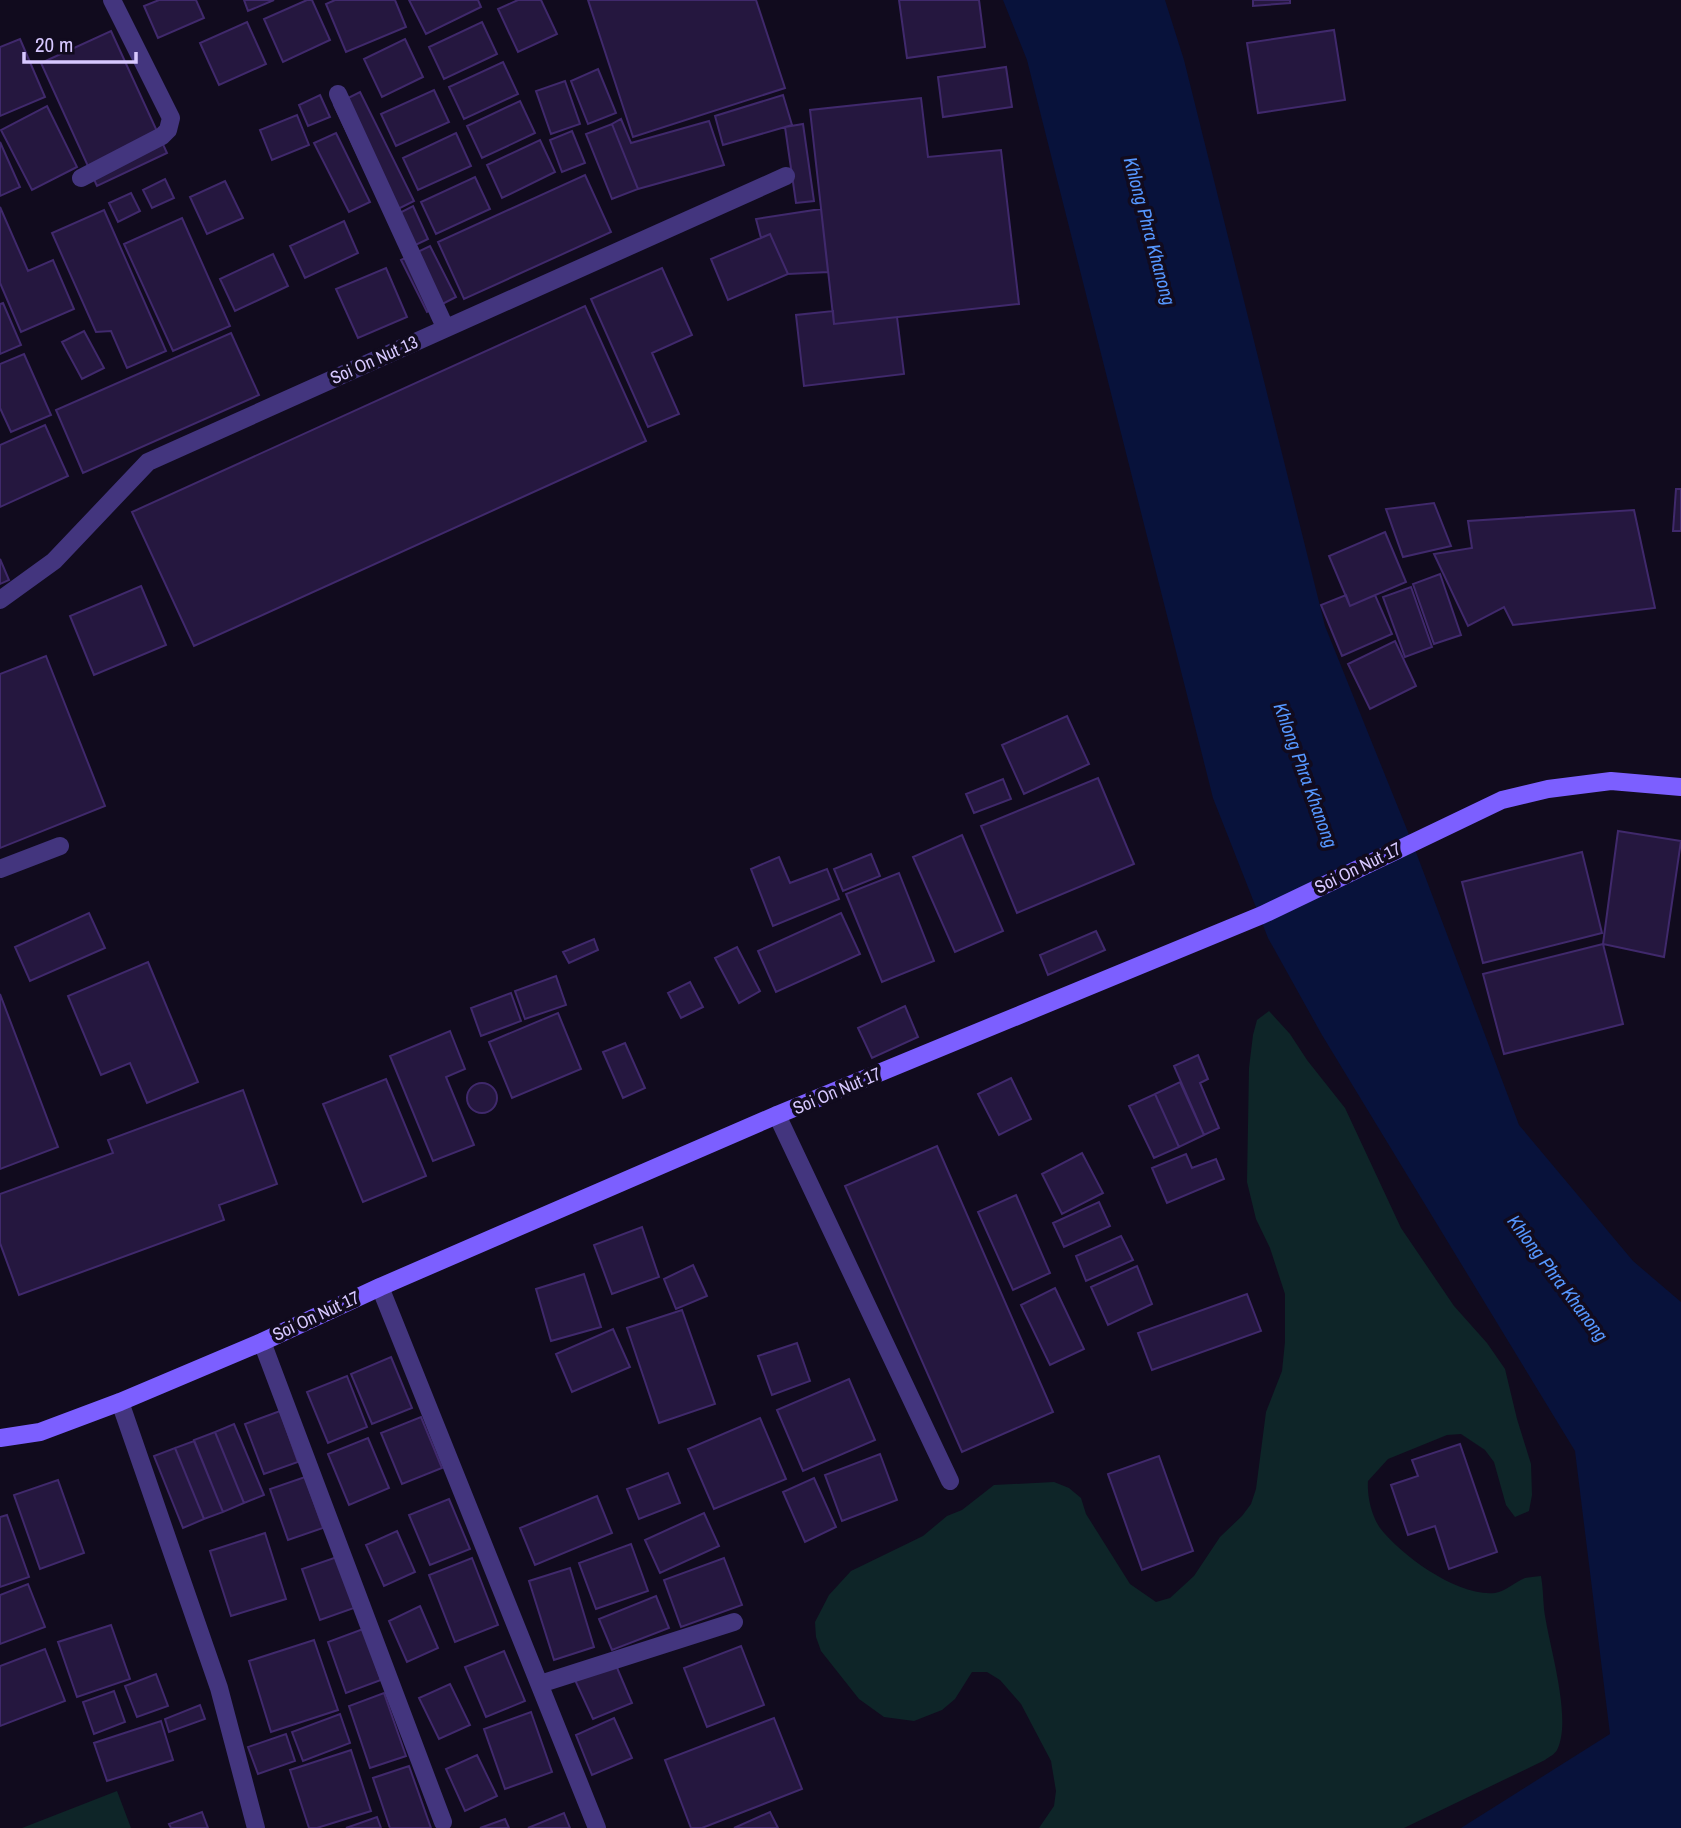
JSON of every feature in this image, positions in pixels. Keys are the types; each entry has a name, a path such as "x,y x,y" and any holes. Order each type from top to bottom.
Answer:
{"street":[{"path":"81,178 162,136 170,126 171,118 112,0"},
{"path":"338,94 444,327"},
{"name":"Soi On Nut 13","path":"0,600 54,561 148,462 444,327 786,176"},
{"name":"Soi On Nut 17","path":"0,1438 40,1432 120,1402 262,1342 380,1287 777,1115 1262,915 1502,800 1548,789 1612,781 1681,787"},
{"path":"0,869 60,846"},
{"path":"777,1115 950,1481"},
{"path":"380,1287 597,1828"},
{"path":"262,1342 443,1822"},
{"path":"120,1402 219,1688 256,1828"},
{"path":"540,1684 734,1622"}],"green space":[{"path":"1269,1011 1290,1034 1345,1108 1401,1228 1454,1306 1487,1343 1505,1369 1531,1464 1532,1495 1529,1511 1515,1517 1506,1505 1494,1462 1485,1450 1461,1434 1447,1435 1388,1459 1368,1481 1374,1517 1380,1528 1402,1551 1448,1582 1480,1593 1495,1593 1525,1578 1541,1576 1544,1609 1561,1701 1561,1736 1556,1751 1545,1760 1404,1828 1039,1828 1054,1806 1056,1791 1051,1761 1021,1704 1000,1680 987,1672 972,1672 955,1699 942,1710 914,1721 884,1717 859,1699 821,1651 815,1622 829,1595 851,1571 923,1536 947,1516 962,1510 994,1485 1054,1482 1069,1488 1081,1498 1086,1514 1130,1584 1156,1602 1170,1598 1194,1576 1220,1537 1251,1504 1256,1489 1266,1412 1282,1371 1285,1342 1285,1294 1270,1248 1256,1219 1247,1182 1249,1068 1253,1035 1257,1020"},
{"path":"117,1791 131,1828 22,1828"}],"water":[{"name":"Khlong Phra Khanong","path":"1003,0 1165,0 1184,60 1325,626 1414,847 1519,1125 1633,1261 1681,1302 1681,1828 1461,1828 1610,1734 1575,1451 1322,1035 1268,938 1213,798 1027,60"}],"building":[{"path":"159,0 196,0 204,18 158,38 144,6"},
{"path":"244,0 274,0 248,11"},
{"path":"312,0 330,40 283,62 264,19"},
{"path":"335,0 395,0 406,27 346,52 326,4"},
{"path":"409,0 478,0 481,7 426,34"},
{"path":"518,0 541,0 557,34 518,52 498,9"},
{"path":"588,0 756,0 785,88 633,137"},
{"path":"899,0 979,0 985,47 907,58"},
{"path":"1253,0 1290,0 1290,3 1253,6"},
{"path":"247,22 266,64 219,85 200,43"},
{"path":"482,22 497,54 444,79 429,47"},
{"path":"1334,30 1345,100 1258,113 1247,43"},
{"path":"111,31 167,153 97,186 41,63"},
{"path":"20,39 45,97 0,116 0,47"},
{"path":"405,39 423,77 382,97 364,59"},
{"path":"503,62 518,94 464,119 449,87"},
{"path":"1006,67 1012,107 943,117 938,77"},
{"path":"598,69 616,113 588,124 571,81"},
{"path":"565,81 580,124 551,134 536,91"},
{"path":"434,90 449,122 396,146 381,114"},
{"path":"360,92 414,201 386,215 334,105"},
{"path":"320,95 330,117 308,126 299,105"},
{"path":"783,95 792,125 723,145 715,116"},
{"path":"921,98 928,157 1001,150 1019,304 834,324 810,110"},
{"path":"520,101 535,133 482,158 467,126"},
{"path":"47,106 77,167 32,190 1,130"},
{"path":"297,115 309,145 272,160 260,130"},
{"path":"621,119 631,143 709,121 724,165 638,189 612,124"},
{"path":"612,124 638,189 612,199 586,134"},
{"path":"803,124 814,201 796,203 785,127"},
{"path":"572,131 585,163 562,172 550,140"},
{"path":"336,133 370,202 349,212 314,143"},
{"path":"456,133 471,166 418,190 403,158"},
{"path":"540,140 555,172 502,198 487,165"},
{"path":"0,142 20,187 0,196"},
{"path":"585,175 611,232 464,299 438,242"},
{"path":"475,177 490,209 436,234 421,202"},
{"path":"165,179 174,198 152,208 143,190"},
{"path":"225,181 243,218 207,234 190,197"},
{"path":"131,193 140,211 118,222 109,203"},
{"path":"413,206 428,239 403,251 388,219"},
{"path":"0,207 28,271 53,260 74,309 21,332 0,283"},
{"path":"821,209 828,272 788,274 770,234 761,238 756,219"},
{"path":"104,210 166,351 127,368 111,331 96,332 52,233"},
{"path":"182,218 230,326 173,351 124,244"},
{"path":"344,221 358,253 305,278 290,246"},
{"path":"770,234 788,274 728,300 711,259"},
{"path":"430,246 456,297 427,312 401,260"},
{"path":"273,254 288,286 235,311 220,279"},
{"path":"386,268 407,317 358,338 336,289"},
{"path":"662,268 692,335 652,353 679,414 648,427 591,299"},
{"path":"3,303 21,345 0,354 0,304"},
{"path":"585,306 646,441 194,646 132,512"},
{"path":"833,311 834,324 897,317 904,374 804,386 796,315"},
{"path":"84,331 104,368 82,379 62,342"},
{"path":"231,333 259,395 83,473 56,410"},
{"path":"24,354 51,415 11,432 0,408 0,364"},
{"path":"45,425 68,476 0,507 0,445"},
{"path":"1676,489 1681,489 1681,531 1673,531"},
{"path":"1434,503 1451,546 1403,557 1386,509"},
{"path":"1634,510 1655,608 1513,625 1504,607 1468,626 1434,554 1472,548 1468,521"},
{"path":"1385,532 1406,582 1350,606 1329,556"},
{"path":"0,559 9,580 0,584"},
{"path":"1440,574 1461,635 1434,644 1413,584"},
{"path":"141,586 166,645 94,675 70,616"},
{"path":"1411,587 1432,647 1405,657 1383,597"},
{"path":"1346,595 1350,606 1375,595 1392,634 1342,656 1321,605"},
{"path":"1395,641 1416,686 1370,709 1348,664"},
{"path":"46,656 105,806 0,848 0,674"},
{"path":"1067,716 1089,764 1024,794 1002,745"},
{"path":"1098,778 1134,864 1017,913 981,826"},
{"path":"1003,779 1011,799 974,813 966,794"},
{"path":"1618,831 1681,841 1664,957 1603,944"},
{"path":"962,835 1003,931 955,952 913,857"},
{"path":"1582,852 1602,933 1483,963 1462,882"},
{"path":"871,854 880,876 843,891 834,869"},
{"path":"779,857 790,883 827,869 839,899 773,926 751,869"},
{"path":"899,873 934,961 882,982 846,894"},
{"path":"89,913 105,948 30,981 15,947"},
{"path":"841,913 860,954 776,992 758,951"},
{"path":"1096,931 1105,950 1048,975 1040,955"},
{"path":"594,939 598,950 569,963 563,952"},
{"path":"1603,944 1623,1024 1504,1054 1483,974"},
{"path":"737,947 760,991 739,1003 715,958"},
{"path":"148,962 198,1082 147,1103 130,1063 101,1075 68,996"},
{"path":"556,976 566,1005 525,1019 515,991"},
{"path":"690,982 703,1007 681,1018 668,993"},
{"path":"511,993 521,1021 481,1036 471,1008"},
{"path":"0,994 58,1147 0,1169"},
{"path":"905,1006 918,1037 872,1058 858,1028"},
{"path":"558,1013 581,1069 512,1098 489,1042"},
{"path":"450,1031 465,1069 446,1077 474,1145 433,1161 390,1056"},
{"path":"625,1043 645,1088 623,1098 603,1052"},
{"path":"1198,1055 1208,1079 1200,1083 1219,1128 1204,1135 1174,1066"},
{"path":"1011,1078 1031,1119 999,1135 978,1094"},
{"path":"386,1079 426,1176 363,1202 323,1104"},
{"path":"1180,1082 1204,1135 1179,1147 1155,1094"},
{"path":"482,1083 493,1087 497,1098 493,1109 482,1113 471,1109 467,1098 471,1087"},
{"path":"243,1090 277,1184 219,1205 224,1220 19,1295 0,1243 0,1194 113,1153 108,1140"},
{"path":"1155,1094 1179,1147 1154,1158 1129,1106"},
{"path":"937,1146 1053,1412 962,1452 845,1186"},
{"path":"1082,1153 1103,1193 1062,1214 1042,1174"},
{"path":"1186,1154 1192,1168 1216,1159 1224,1179 1167,1203 1152,1168"},
{"path":"1016,1195 1050,1273 1013,1290 978,1212"},
{"path":"1099,1202 1110,1226 1064,1247 1053,1223"},
{"path":"642,1227 659,1277 612,1294 594,1245"},
{"path":"1121,1236 1133,1260 1086,1281 1076,1256"},
{"path":"693,1265 707,1296 676,1309 664,1279"},
{"path":"1137,1266 1152,1304 1108,1325 1091,1287"},
{"path":"584,1274 601,1327 551,1341 536,1289"},
{"path":"1055,1288 1084,1349 1050,1365 1021,1305"},
{"path":"1247,1294 1261,1331 1152,1370 1138,1333"},
{"path":"682,1310 715,1404 659,1423 627,1328"},
{"path":"613,1329 630,1367 572,1392 556,1354"},
{"path":"797,1343 810,1381 772,1395 758,1356"},
{"path":"391,1357 412,1408 372,1424 351,1374"},
{"path":"347,1376 367,1427 328,1443 307,1392"},
{"path":"849,1379 875,1440 803,1471 777,1410"},
{"path":"280,1411 298,1462 264,1474 245,1424"},
{"path":"421,1417 442,1468 402,1484 381,1433"},
{"path":"760,1418 786,1479 714,1509 688,1449"},
{"path":"234,1424 264,1495 244,1503 215,1432"},
{"path":"215,1432 244,1503 223,1512 194,1440"},
{"path":"368,1438 389,1488 349,1505 328,1454"},
{"path":"194,1441 223,1512 204,1519 175,1448"},
{"path":"1460,1444 1497,1552 1449,1569 1435,1526 1408,1535 1391,1485 1418,1476 1412,1460"},
{"path":"175,1448 204,1519 183,1528 154,1456"},
{"path":"880,1454 897,1500 842,1521 825,1475"},
{"path":"1159,1456 1193,1551 1142,1570 1108,1474"},
{"path":"668,1473 680,1503 639,1519 627,1489"},
{"path":"305,1477 323,1528 288,1540 270,1489"},
{"path":"814,1478 836,1527 805,1542 783,1492"},
{"path":"58,1480 84,1553 40,1569 14,1495"},
{"path":"597,1496 612,1533 535,1565 520,1528"},
{"path":"449,1499 470,1549 430,1565 409,1515"},
{"path":"704,1513 719,1546 660,1573 645,1540"},
{"path":"7,1515 29,1577 0,1587 0,1517"},
{"path":"397,1531 415,1572 384,1586 366,1545"},
{"path":"265,1533 286,1599 231,1616 210,1551"},
{"path":"631,1544 648,1591 596,1609 579,1563"},
{"path":"337,1557 354,1608 320,1620 302,1569"},
{"path":"472,1558 498,1625 455,1642 429,1575"},
{"path":"724,1558 742,1605 681,1627 664,1580"},
{"path":"570,1568 594,1647 554,1660 529,1581"},
{"path":"28,1584 45,1627 0,1644 0,1595"},
{"path":"656,1596 669,1628 612,1650 599,1619"},
{"path":"420,1606 438,1648 407,1662 389,1621"},
{"path":"111,1625 130,1679 77,1697 58,1642"},
{"path":"363,1629 381,1680 346,1693 328,1642"},
{"path":"314,1640 338,1710 271,1732 249,1661"},
{"path":"741,1646 764,1705 707,1727 684,1668"},
{"path":"45,1649 65,1701 0,1726 0,1666"},
{"path":"504,1651 525,1701 486,1717 465,1667"},
{"path":"615,1663 632,1703 593,1719 575,1680"},
{"path":"156,1674 168,1706 137,1717 125,1686"},
{"path":"450,1684 470,1725 439,1739 419,1698"},
{"path":"114,1691 125,1722 94,1734 83,1702"},
{"path":"384,1693 406,1756 370,1768 349,1706"},
{"path":"200,1705 205,1719 169,1732 165,1719"},
{"path":"531,1712 552,1772 505,1789 484,1729"},
{"path":"340,1714 350,1743 303,1761 292,1732"},
{"path":"614,1718 632,1758 592,1775 576,1735"},
{"path":"774,1718 802,1789 702,1828 691,1828 665,1760"},
{"path":"161,1721 173,1760 107,1781 94,1743"},
{"path":"286,1734 295,1761 258,1774 248,1747"},
{"path":"351,1750 371,1811 317,1828 309,1828 290,1770"},
{"path":"477,1755 497,1796 465,1811 446,1769"},
{"path":"409,1766 431,1828 390,1828 373,1778"},
{"path":"202,1812 208,1828 171,1828 169,1824"},
{"path":"770,1812 778,1828 734,1828"},
{"path":"564,1813 570,1828 528,1828"},
{"path":"377,1817 381,1828 346,1828"},
{"path":"505,1819 509,1828 480,1828"}]}
